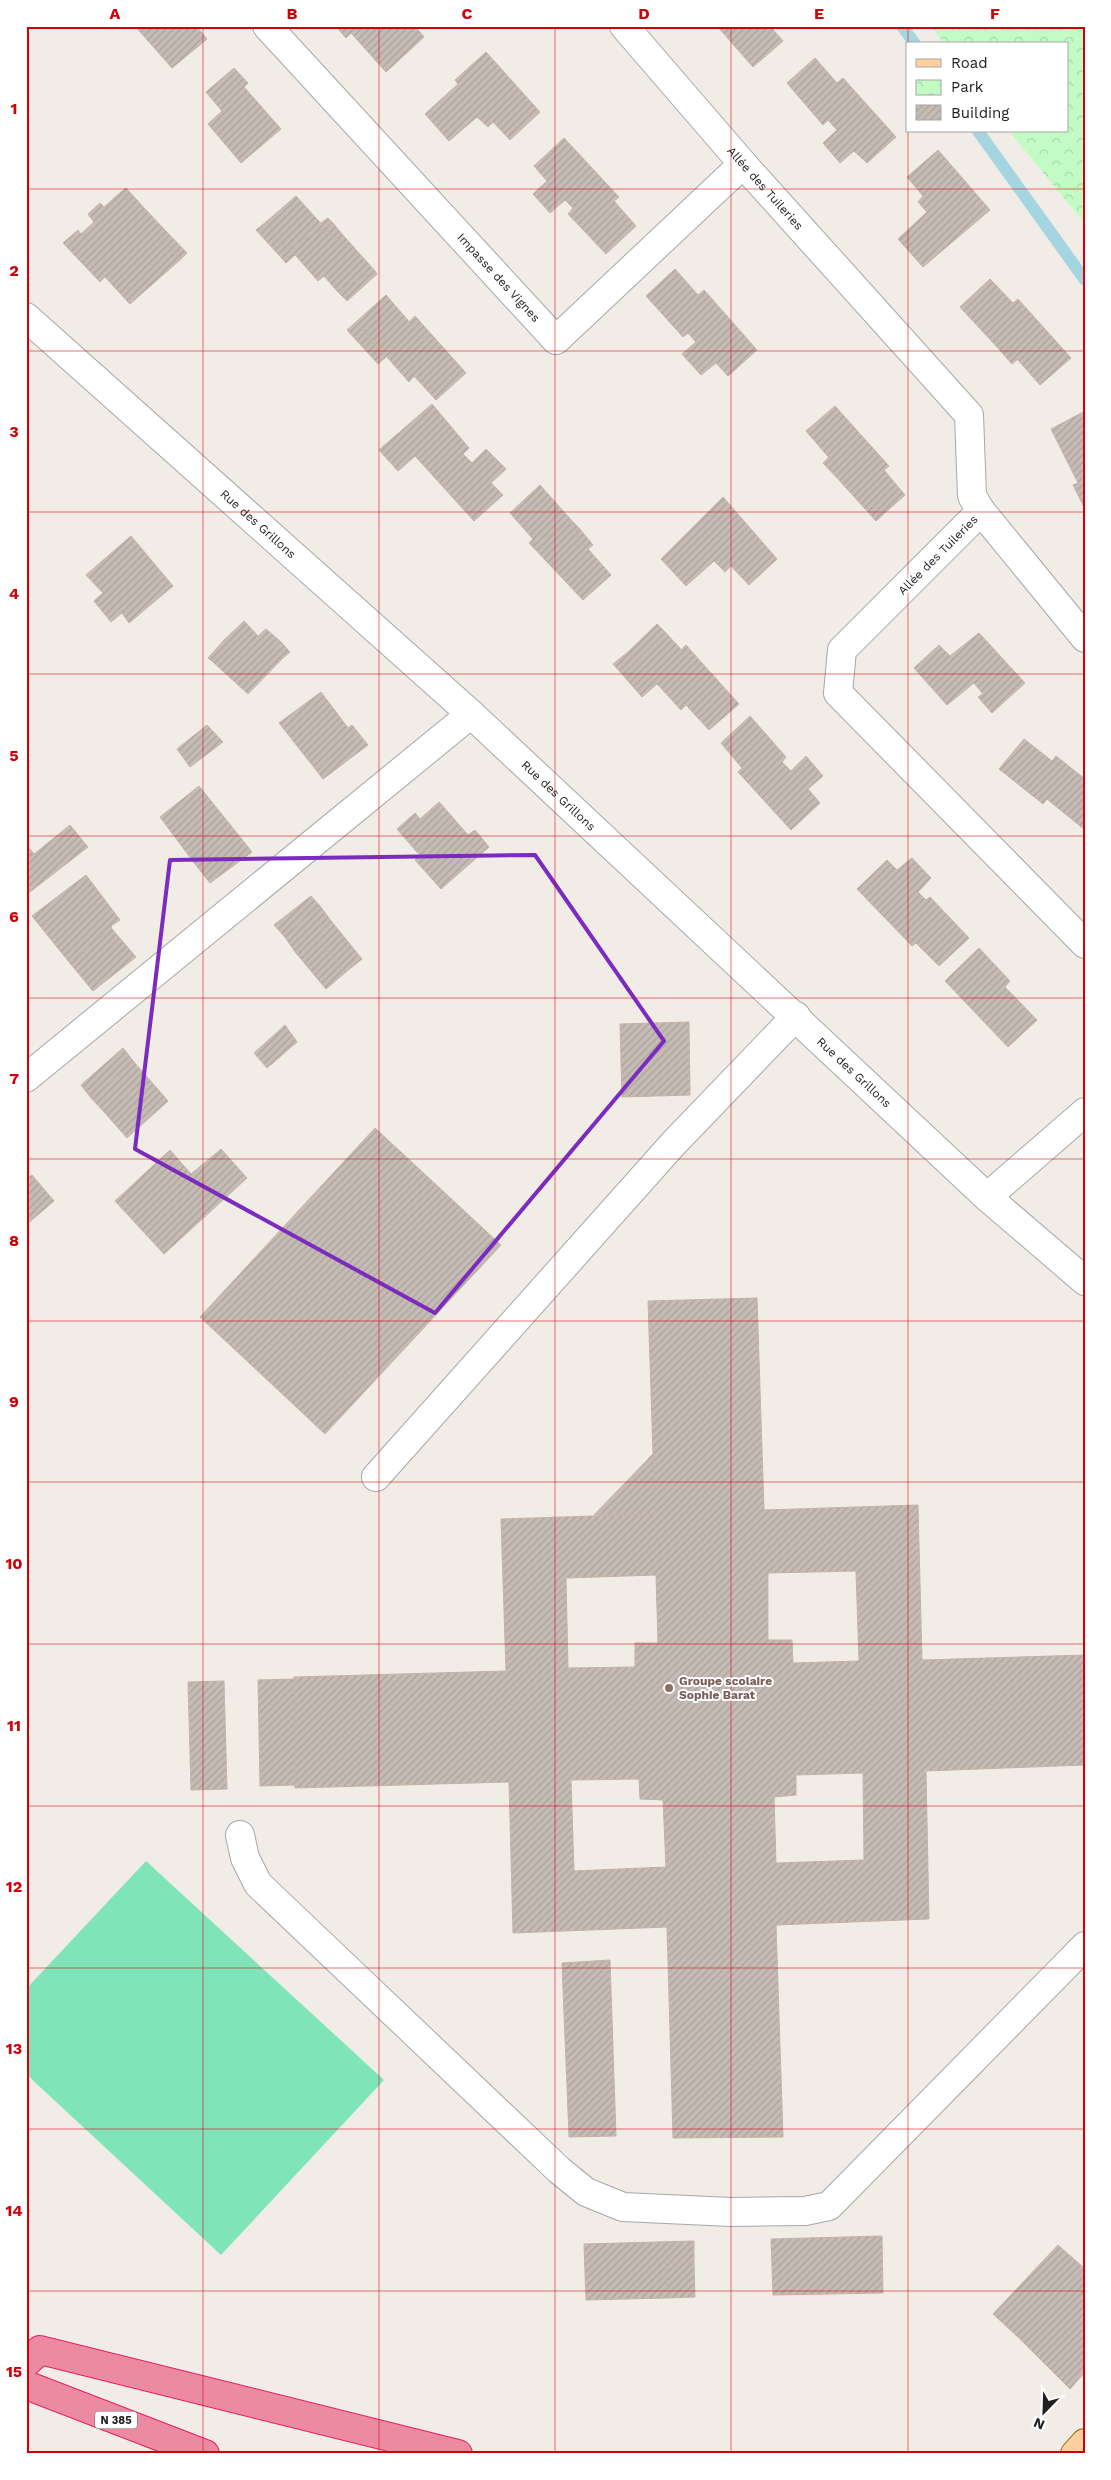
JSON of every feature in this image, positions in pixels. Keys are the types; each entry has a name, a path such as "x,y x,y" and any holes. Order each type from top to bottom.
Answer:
{"highway":[{"path":"26,2363 40,2350 458,2454"},
{"name":"N 385","path":"26,2385 205,2454"}],"main road":[{"path":"1075,2454 1085,2443"}],"street":[{"name":"Impasse des Vignes","path":"267,26 556,340 743,164"},
{"name":"Allée des Tuileries","path":"624,26 743,164 969,415 972,496 981,511 842,650 838,693 1085,944"},
{"name":"Rue des Grillons","path":"26,317 471,714 988,1197 1085,1281"},
{"path":"981,511 1085,638"},
{"path":"26,1078 471,714"},
{"path":"376,1477 673,1144 796,1016"},
{"path":"988,1197 1085,1112"},
{"path":"240,1835 244,1858 258,1884 559,2170 586,2192 623,2207 731,2212 805,2211 830,2206 1085,1946"}],"highlighted area":[{"path":"535,855 664,1041 435,1313 135,1149 170,860"}],"green space":[{"path":"931,26 1085,26 1085,224 1010,132 1068,132 1068,42 943,42"},
{"path":"146,1861 384,2080 221,2255 26,2074 26,1989"}],"building":[{"path":"135,26 196,26 207,39 172,68"},
{"path":"336,26 415,26 424,37 386,72 351,33 346,38"},
{"path":"717,26 770,26 783,41 753,67"},
{"path":"486,52 540,112 510,140 493,122 488,127 477,117 449,141 425,114 458,84 455,80"},
{"path":"815,58 837,83 843,78 896,137 867,163 854,151 840,163 823,143 837,130 828,120 823,125 787,83"},
{"path":"234,68 248,83 244,87 281,129 241,163 208,124 222,111 206,92"},
{"path":"564,138 619,197 614,201 636,226 606,254 568,214 573,208 565,200 550,213 533,194 547,181 534,166"},
{"path":"938,150 990,210 923,267 898,239 927,212 918,202 923,196 907,177"},
{"path":"126,188 146,210 141,215 121,192"},
{"path":"121,192 141,215 146,210 162,227 156,232 181,259 130,304 105,277 100,282 63,243 78,230 81,234 94,222 88,214 100,203 104,207"},
{"path":"296,196 325,228 289,248 266,222"},
{"path":"328,218 333,223 325,228 321,223"},
{"path":"266,222 289,248 278,254 256,230"},
{"path":"333,223 342,234 335,239 325,228"},
{"path":"162,227 187,253 181,259 156,232"},
{"path":"325,228 335,239 342,234 375,271 337,291 324,276 318,281 289,248"},
{"path":"289,248 295,255 286,263 278,254"},
{"path":"675,269 698,295 704,290 757,350 728,376 716,363 701,375 682,354 696,342 688,333 683,337 646,296"},
{"path":"375,271 377,274 347,301 337,291"},
{"path":"990,279 1013,303 1018,299 1071,358 1040,385 1002,342 997,347 960,307"},
{"path":"386,295 425,340 432,335 466,373 436,400 414,376 409,382 356,322"},
{"path":"415,316 432,335 425,340 409,322"},
{"path":"356,322 386,357 378,364 347,330"},
{"path":"1002,342 1018,359 1012,364 997,347"},
{"path":"432,404 469,448 463,454 472,463 486,449 506,469 491,483 503,495 474,521 415,456 398,471 379,450"},
{"path":"835,406 889,466 884,470 905,495 876,521 839,480 844,475 806,431"},
{"path":"1085,411 1085,509 1073,485 1078,483 1051,429"},
{"path":"829,457 844,475 839,480 823,463"},
{"path":"540,485 573,522 531,545 529,543 533,539 510,513"},
{"path":"723,497 777,559 749,585 731,566 725,572 714,561 686,586 661,559"},
{"path":"573,522 579,528 574,533 611,575 583,600 531,545"},
{"path":"579,528 593,545 588,549 574,533"},
{"path":"131,536 173,586 129,623 122,613 111,622 94,601 103,593 86,575"},
{"path":"244,621 258,636 266,629 281,642 274,649 283,658 248,694 212,661 229,644 224,640"},
{"path":"657,624 666,633 636,661 628,652"},
{"path":"666,633 696,666 701,662 739,704 709,730 686,705 681,710 636,661"},
{"path":"979,633 1025,683 992,713 978,697 983,694 974,683 947,705 914,668 939,645 950,656"},
{"path":"224,640 229,644 212,661 208,658"},
{"path":"281,642 290,652 283,658 274,649"},
{"path":"686,645 701,662 696,666 681,650"},
{"path":"628,652 636,661 622,674 613,664"},
{"path":"636,661 657,684 642,697 622,674"},
{"path":"321,692 348,728 352,725 360,735 316,770 279,723"},
{"path":"750,716 786,757 782,762 791,771 806,756 823,776 808,789 820,803 791,830 738,772 742,768 721,743"},
{"path":"207,725 223,742 190,767 177,749"},
{"path":"360,735 368,745 323,779 316,770"},
{"path":"1024,739 1052,761 1056,756 1085,779 1085,830 1047,799 1043,804 999,769"},
{"path":"199,786 236,832 195,864 160,817"},
{"path":"439,802 441,804 439,806 403,836 397,829 415,813 420,819"},
{"path":"441,804 454,819 416,851 403,836"},
{"path":"454,819 468,835 475,830 489,847 441,889 415,860 420,855 416,851"},
{"path":"70,825 88,847 26,895 26,857 28,859"},
{"path":"236,832 252,852 210,883 195,864"},
{"path":"26,844 34,854 28,859 26,857"},
{"path":"912,858 931,878 918,892 926,900 930,897 969,938 939,966 916,943 912,946 857,889 887,860 897,870"},
{"path":"86,875 120,920 111,926 112,929 69,962 32,916"},
{"path":"311,896 320,906 284,936 274,925"},
{"path":"320,906 332,922 296,953 284,936"},
{"path":"332,922 362,959 346,972 315,936"},
{"path":"112,929 136,957 93,991 69,962"},
{"path":"315,936 346,972 326,989 296,953"},
{"path":"979,948 1010,981 1005,987 1037,1020 1008,1047 945,981"},
{"path":"689,1022 690,1095 622,1097 620,1024"},
{"path":"285,1025 297,1042 267,1068 254,1053"},
{"path":"123,1048 134,1062 91,1098 81,1085"},
{"path":"134,1062 148,1078 105,1113 91,1098"},
{"path":"148,1078 168,1101 127,1138 105,1113"},
{"path":"375,1128 501,1245 325,1434 200,1317"},
{"path":"221,1149 247,1178 164,1254 115,1201 170,1150 191,1174"},
{"path":"32,1175 54,1201 26,1225 26,1179"},
{"path":"757,1298 764,1510 918,1505 922,1660 1085,1655 1085,1765 926,1771 929,1919 776,1925 783,2137 673,2138 667,1927 513,1933 509,1782 295,1788 294,1677 506,1671 501,1519 655,1514 648,1301","holes":["856,1571 859,1661 793,1663 792,1640 768,1640 768,1573","656,1575 658,1643 635,1643 635,1667 568,1668 566,1578","863,1773 864,1860 776,1863 774,1797 796,1795 796,1775","639,1779 640,1799 663,1800 666,1867 574,1871 571,1780"]},
{"path":"653,1454 655,1514 594,1515"},
{"path":"294,1679 295,1785 260,1786 258,1680"},
{"path":"224,1681 227,1789 191,1790 188,1682"},
{"path":"610,1960 616,2136 569,2137 562,1963"},
{"path":"882,2236 883,2293 773,2295 771,2239"},
{"path":"694,2241 694,2263 666,2263 667,2298 586,2300 584,2244"},
{"path":"1058,2245 1084,2268 1019,2338 993,2314"},
{"path":"666,2263 694,2263 695,2297 667,2298"},
{"path":"1084,2268 1085,2372 1070,2389 1019,2338"}],"waterway":[{"path":"902,26 914,42"},
{"path":"979,132 1085,280"}],"place":[{"name":"Groupe scolaire Sophie Barat","path":"669,1688"}]}
